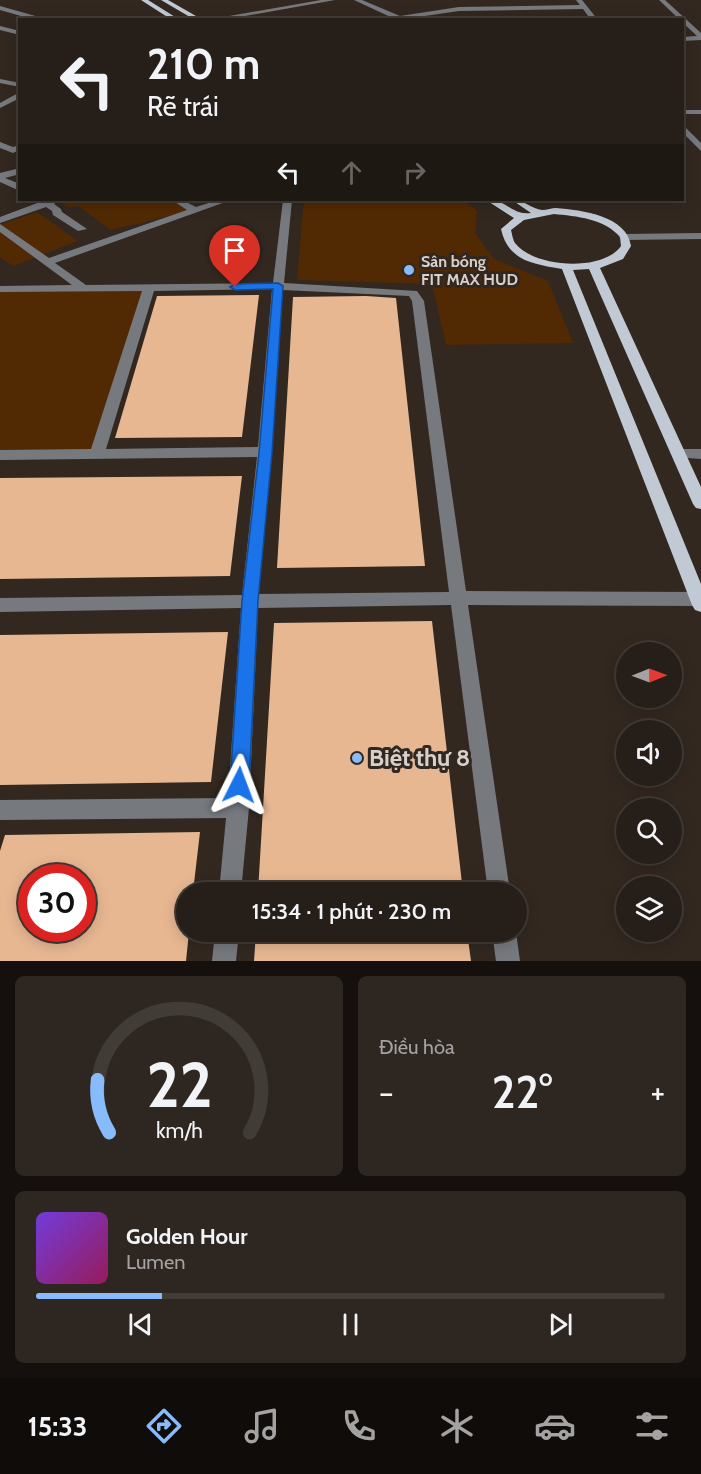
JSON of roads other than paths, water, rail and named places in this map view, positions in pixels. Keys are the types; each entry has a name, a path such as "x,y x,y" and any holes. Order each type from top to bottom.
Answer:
{"main road":[{"path":"144,0 174,18"},
{"path":"164,0 196,18"},
{"path":"493,201 521,217"},
{"path":"518,201 539,213"},
{"path":"571,212 588,216 617,228 627,245 623,253 615,260 593,265 566,266 531,259 509,244 505,236 506,229 521,217 539,213 571,212"},
{"path":"593,265 701,504"},
{"path":"566,266 700,601"}],"street":[{"path":"302,0 309,3"},
{"path":"219,18 332,0"},
{"path":"357,0 400,18"},
{"path":"579,0 594,18"},
{"path":"662,0 681,18"},
{"path":"250,4 264,10"},
{"path":"0,8 37,18"},
{"path":"408,18 459,9 586,8"},
{"path":"273,9 288,16"},
{"path":"684,21 701,37"},
{"path":"0,28 18,32"},
{"path":"684,39 701,37"},
{"path":"0,81 18,85"},
{"path":"0,106 18,95"},
{"path":"684,112 701,112"},
{"path":"684,128 701,148"},
{"path":"0,145 13,150 18,148"},
{"path":"0,178 18,172"},
{"path":"0,178 17,187"},
{"path":"0,190 17,187"},
{"path":"0,220 47,201"},
{"path":"50,201 58,211 56,213 82,229"},
{"path":"178,201 194,210"},
{"path":"46,262 223,201"},
{"path":"231,882 238,808 250,601 265,453 278,286 288,201"},
{"path":"0,227 83,288"},
{"path":"624,237 701,236"},
{"path":"0,289 278,286 413,293 418,301 498,882"},
{"path":"97,454 149,287"},
{"path":"0,454 265,453"},
{"path":"679,454 701,454"},
{"path":"0,605 460,598 700,601"},
{"path":"0,810 238,808"},
{"path":"224,961 226,942"},
{"path":"505,942 508,961"}],"place":[{"name":"Sân bóng FIT MAX HUD","path":"409,270"},
{"name":"Biệt thự 8","path":"357,758"}]}
